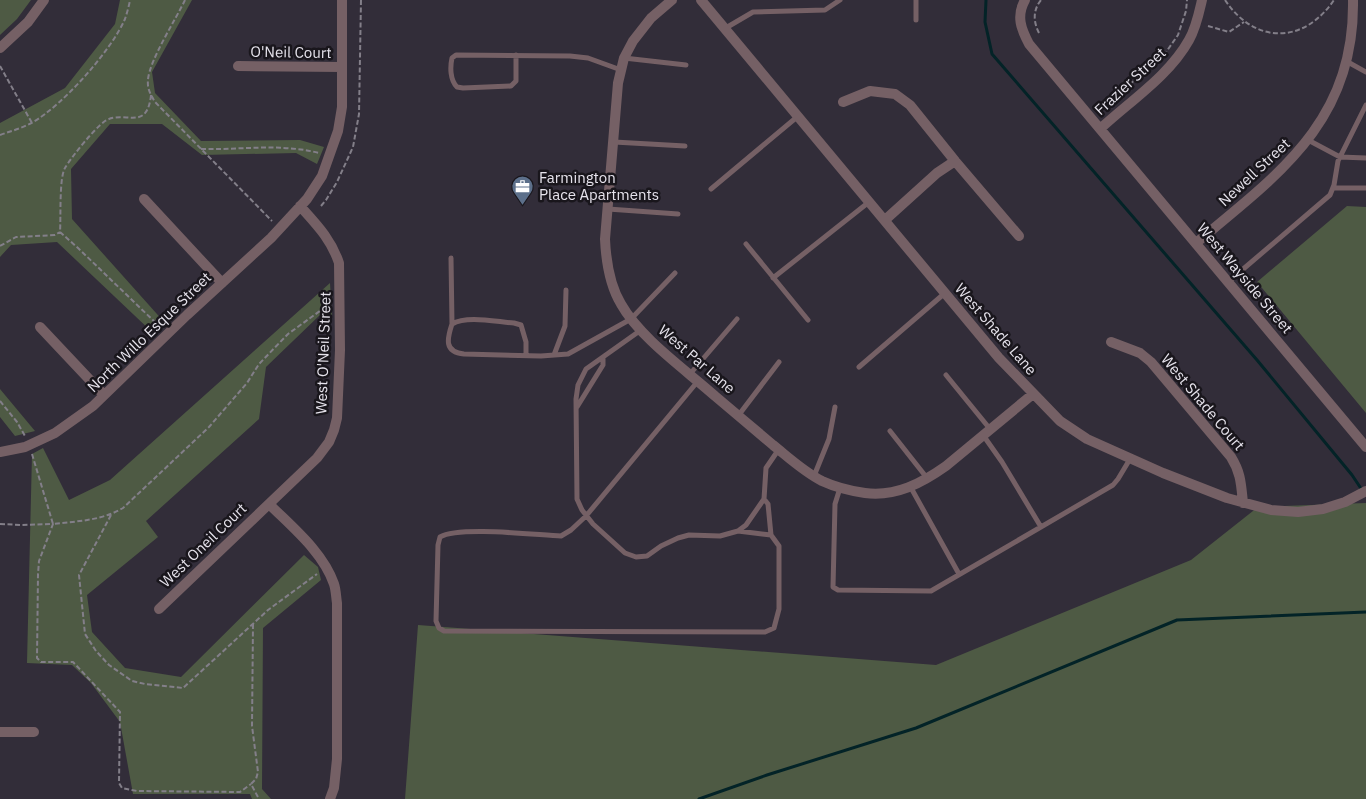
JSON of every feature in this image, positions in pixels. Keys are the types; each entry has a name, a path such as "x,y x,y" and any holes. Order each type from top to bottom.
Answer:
{"street":[{"path":"0,48 28,22 44,0"},
{"path":"300,206 307,199 322,176 338,132 342,107 342,0"},
{"name":"West Par Lane","path":"672,0 651,18 633,41 624,58 618,83 607,209 606,262 620,303 641,330 738,416 814,476 840,488 866,493 883,493 910,486 927,479 946,466 1033,394"},
{"name":"West Shade Lane","path":"701,0 999,358 1060,421 1087,439 1130,458 1209,491 1243,503 1271,510 1298,512 1323,509 1345,502 1362,493"},
{"name":"West Wayside Street","path":"1026,0 1020,14 1020,23 1029,44 1366,446"},
{"name":"Frazier Street","path":"1100,129 1163,74 1181,54 1191,38 1202,0"},
{"name":"Newell Street","path":"1196,243 1285,167 1308,140 1328,108 1338,86 1346,61 1351,34 1353,0"},
{"name":"O'Neil Court","path":"238,66 342,67"},
{"path":"843,102 870,91 895,94 910,105 1019,236"},
{"path":"884,220 937,173 955,161"},
{"path":"144,199 222,283"},
{"name":"North Willo Esque Street","path":"0,452 28,445 55,434 93,406 271,238 300,206"},
{"name":"West O'Neil Street","path":"269,504 317,458 329,442 334,430 338,408 340,350 339,263 334,248 324,232 300,206"},
{"path":"40,327 104,395"},
{"name":"West Shade Court","path":"1111,342 1140,354 1151,362 1231,457 1238,468 1243,503"},
{"path":"269,504 320,558 335,586 337,603 336,759 335,782 330,799"},
{"name":"West Oneil Court","path":"159,608 269,504"},
{"path":"0,732 34,732"}],"lane":[{"path":"724,29 753,12 825,10 840,0"},
{"path":"916,0 916,20"},
{"path":"516,55 516,81 511,86 463,88 457,87 452,80 451,63 452,58 456,55 516,55 588,58 621,70"},
{"path":"624,58 686,65"},
{"path":"1346,61 1366,72"},
{"path":"1228,282 1330,195 1340,158 1366,105"},
{"path":"711,189 797,117"},
{"path":"1308,140 1340,158 1366,158"},
{"path":"613,142 685,146"},
{"path":"1333,188 1366,188"},
{"path":"774,278 869,202"},
{"path":"607,209 678,214"},
{"path":"746,244 808,320"},
{"path":"452,258 452,324 449,332 449,346 456,354 526,356 568,354 631,319 675,273"},
{"path":"554,355 565,326 566,290"},
{"path":"859,367 945,293"},
{"path":"737,319 586,516 571,530 561,536 463,532 446,534 440,537 438,545 436,622 439,628 444,631 765,632 774,628 779,609 779,546 771,535 768,504 764,498"},
{"path":"452,324 459,320 467,320 521,325 526,342 526,356"},
{"path":"641,330 586,369 578,385 576,408 577,499 592,524 625,553 636,557 647,556 661,546 678,538 689,535 720,536 738,531 746,525 764,498 766,468 779,450"},
{"path":"576,408 603,365 603,357"},
{"path":"738,416 779,362"},
{"path":"946,375 986,432 1040,527"},
{"path":"814,476 829,439 835,407"},
{"path":"890,431 927,479"},
{"path":"840,488 835,504 833,587 838,590 931,591 1113,485 1130,458"},
{"path":"910,486 959,574"},
{"path":"738,531 771,535"}],"path":[{"path":"0,135 32,123 54,108 80,82 113,40 125,18 130,0"},
{"path":"185,0 151,66 148,81 151,95 155,102 272,222"},
{"path":"1039,33 1035,26 1034,16 1036,5 1041,0"},
{"path":"1101,109 1164,55 1178,35 1188,0"},
{"path":"1225,0 1234,13 1255,29 1267,33 1285,34 1308,26 1325,13 1334,0"},
{"path":"1208,26 1229,32 1244,22"},
{"path":"0,66 32,123"},
{"path":"60,232 64,169 96,128 111,118 136,118 142,116 150,104 151,95"},
{"path":"201,149 280,147 305,149 320,153"},
{"path":"0,246 16,237 55,235 60,232"},
{"path":"60,232 160,327"},
{"path":"0,524 52,524 92,520 111,515 122,508 209,427 247,383 259,364 288,334 324,308 332,307"},
{"path":"0,402 18,422 28,445 36,464 52,524 39,561 36,658 41,662 73,662 120,712 119,783 122,788 137,791 240,792 256,779 258,772 252,726 253,624"},
{"path":"111,515 79,575 85,634 96,651 115,669 132,681 183,688 268,610 319,572"},
{"path":"251,784 259,799"}],"green space":[{"path":"0,0 31,0 17,19 0,35"},
{"path":"120,0 192,0 152,72 155,93 201,141 300,140 324,147 317,164 296,153 202,155 162,124 110,124 71,169 72,219 165,323 153,333 57,242 11,245 0,257 0,123 65,88 115,24"},
{"path":"1347,206 1366,207 1366,413 1257,282"},
{"path":"330,283 332,316 321,314 266,367 259,419 146,521 158,537 87,595 92,632 125,668 181,677 304,555 318,567 321,580 263,628 262,789 271,799 252,799 250,794 133,794 120,722 91,683 72,665 27,663 32,454 43,448 69,500 110,480"},
{"path":"0,389 35,431 15,436 0,417"},
{"path":"1366,503 1366,799 405,799 418,625 936,665 1191,560 1258,507"}],"waterway":[{"path":"986,0 985,22 992,54 1257,360 1352,475 1362,490"},
{"path":"699,799 767,775 916,728 1177,620 1366,612"}],"place":[{"name":"Farmington Place Apartments","path":"523,205"}]}
